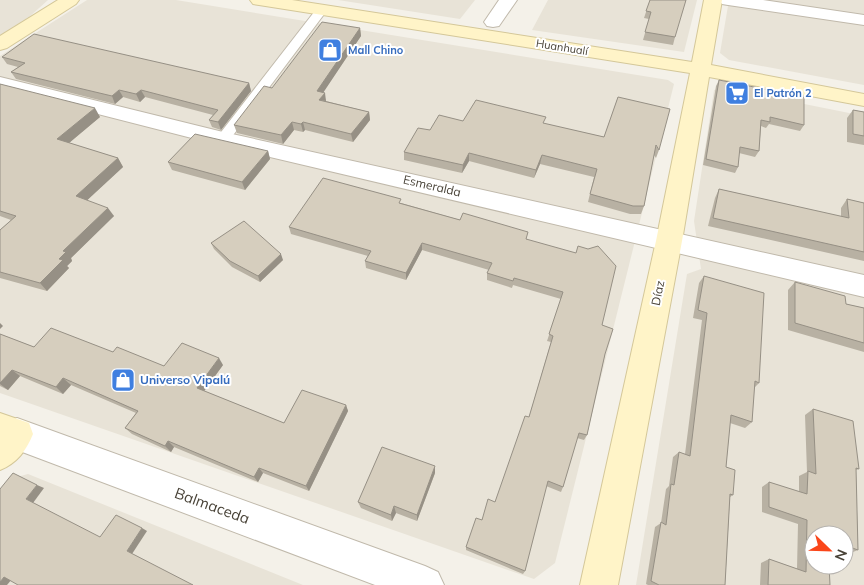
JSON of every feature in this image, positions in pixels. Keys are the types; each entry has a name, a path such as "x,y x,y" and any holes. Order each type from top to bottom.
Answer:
{"street":[{"path":"0,44 70,0"},
{"name":"Huanhualí","path":"259,0 295,2 322,10 700,69 864,100"},
{"path":"493,22 508,0"},
{"name":"Díaz","path":"598,585 669,241 713,0"},
{"path":"728,0 864,20"},
{"name":"Esmeralda","path":"0,83 223,139 864,286"},
{"name":"Balmaceda","path":"6,439 425,585"}],"lane":[{"path":"223,139 322,10"}],"shaded area":[{"path":"0,0 48,0 29,17 0,35"},
{"path":"87,0 176,0 668,80 674,84 555,563 534,579 0,393 0,56"},
{"path":"338,0 475,0 460,19"},
{"path":"548,0 697,0 684,52 532,30"},
{"path":"729,0 864,0 864,85 729,60 720,53"},
{"path":"724,88 864,116 864,585 636,585 687,274 701,269 694,221 714,90"},
{"path":"28,474 303,585 0,585 17,477"}],"building":[{"path":"650,0 686,0 675,37 645,32 651,12 646,11"},
{"path":"322,22 360,28 317,91 325,93 319,100 369,112 351,134 303,122 301,124 292,122 281,135 234,125 264,86 272,88"},
{"path":"34,34 249,83 218,122 209,120 218,110 141,90 136,94 119,90 112,96 11,72 25,63 2,57"},
{"path":"719,80 804,97 804,125 770,117 770,122 761,120 759,151 740,147 738,167 706,159"},
{"path":"0,84 95,108 57,139 118,158 76,196 108,208 63,251 66,252 59,259 63,260 40,283 0,272 0,230 16,216 0,211"},
{"path":"618,97 670,109 659,150 656,145 644,206 633,206 590,194 597,169 542,155 536,170 469,153 463,165 404,152 418,128 430,130 439,115 463,121 476,100 546,117 543,123 604,137"},
{"path":"853,110 864,112 864,136 853,134"},
{"path":"195,134 268,151 242,182 168,162"},
{"path":"323,178 401,199 399,203 460,220 463,213 528,232 526,239 576,253 578,246 588,249 598,246 616,266 602,325 613,329 605,354 587,435 579,433 563,487 548,481 525,571 466,547 476,518 482,520 488,499 495,502 525,416 529,417 553,336 549,334 563,292 514,278 513,281 487,273 492,263 422,243 406,273 365,261 371,251 289,227"},
{"path":"719,189 849,218 847,199 864,203 864,252 713,218"},
{"path":"244,221 281,254 258,276 230,261 211,243"},
{"path":"704,276 764,293 759,383 755,381 752,422 731,415 726,467 735,470 733,495 730,494 725,585 659,585 651,581 661,522 666,525 671,484 674,485 679,452 690,456 707,313 698,310"},
{"path":"795,282 845,296 846,304 864,308 864,343 795,323"},
{"path":"51,328 113,352 117,347 164,366 182,343 219,358 197,388 284,423 302,390 346,405 306,486 259,468 254,477 168,441 165,446 125,428 138,411 63,378 56,387 12,370 0,383 0,334 34,347"},
{"path":"813,409 853,421 859,469 856,468 858,550 854,549 854,525 807,525 807,520 769,507 769,482 807,494 808,471 816,474"},
{"path":"382,447 435,466 417,515 394,506 391,515 358,502"},
{"path":"13,473 37,485 26,499 100,537 116,515 142,528 127,551 193,585 18,585 4,577 0,582 0,489"},
{"path":"769,559 804,571 804,575 830,575 830,585 768,585"}],"place":[{"name":"Mall Chino","path":"330,50"},
{"name":"El Patrón 2","path":"737,93"},
{"name":"Universo Vipalú","path":"123,380"}]}
